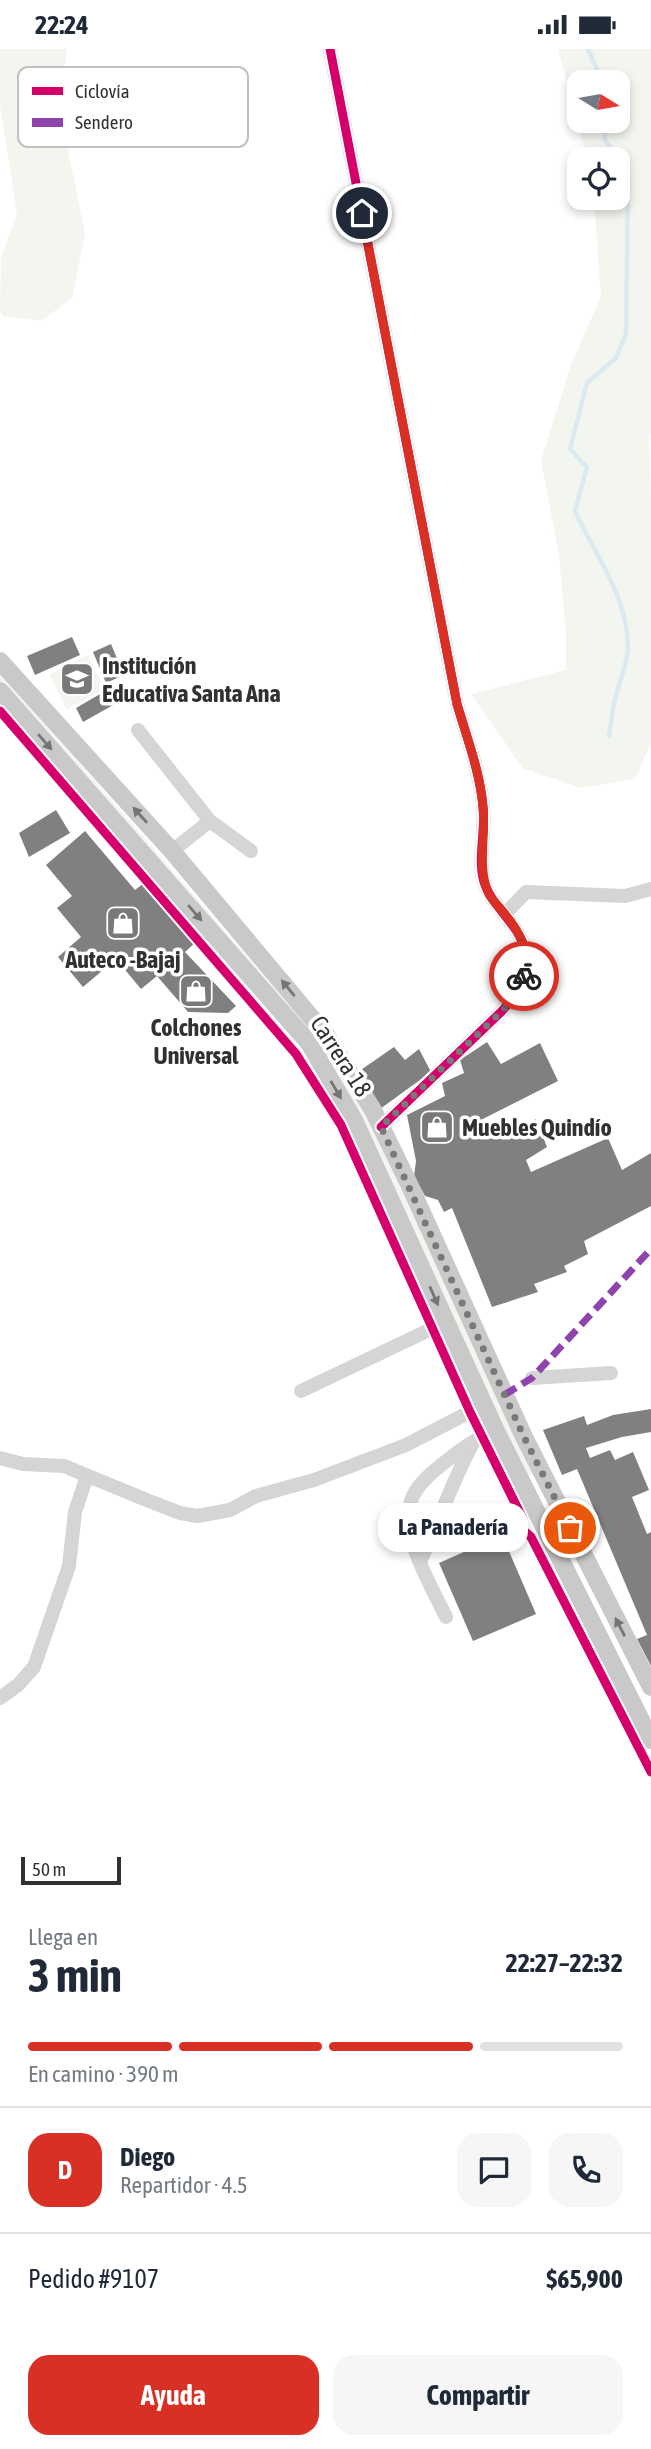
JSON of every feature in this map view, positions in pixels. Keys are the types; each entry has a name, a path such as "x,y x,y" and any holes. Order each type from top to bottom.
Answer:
{"main road":[{"name":"Carrera 18","path":"0,661 172,851 326,1035 381,1127 524,1437 651,1688"},
{"name":"Carrera 18","path":"0,691 309,1043 354,1121 483,1405 651,1740"}],"street":[{"path":"330,49 457,704 478,776 484,809 483,878 489,896 505,914 523,942 528,962 519,988 502,1011 381,1127"},
{"path":"138,730 210,821 251,851"},
{"path":"172,851 210,821"},
{"path":"505,914 526,893 625,896 651,889"},
{"path":"301,1391 446,1322"},
{"path":"532,1378 611,1373"},
{"path":"0,1458 23,1464 64,1466 180,1513 197,1516 237,1508 274,1490 314,1480 406,1445 483,1405"},
{"path":"446,1617 411,1540 408,1510 412,1496 434,1471 473,1441 495,1429"},
{"path":"420,1562 435,1531 457,1471 473,1441"},
{"path":"0,1698 18,1685 34,1667 69,1566 75,1512 87,1476"}],"shaded area":[{"path":"0,49 67,49 65,67 18,67 18,147 67,147 85,233 72,298 41,321 4,316 0,311 1,258 17,214 0,105"},
{"path":"558,49 651,49 651,743 635,779 581,788 523,768 471,694 566,670 566,633 559,554 541,461 572,362 601,297 595,210 630,210 630,147 584,147 580,133 630,133 630,70 567,70 567,83"},
{"path":"87,655 105,689 67,709 49,675"},
{"path":"0,672 321,1041 365,1113 534,1473 525,1477 360,1117 0,681"}],"building":[{"path":"72,637 80,655 35,675 27,656"},
{"path":"111,644 124,675 106,683 93,652"},
{"path":"107,690 115,704 83,722 76,708"},
{"path":"56,810 70,833 29,857 19,833"},
{"name":"Auteco -Bajaj","path":"85,831 135,890 144,883 195,943 185,952 236,1006 228,1013 188,1012 157,976 141,989 116,959 83,987 58,957 81,937 57,908 72,896 46,865"},
{"path":"487,1042 501,1064 540,1043 558,1081 461,1130 464,1137 509,1120 512,1132 536,1119 547,1147 526,1160 531,1172 608,1138 622,1170 651,1153 651,1206 584,1241 588,1254 564,1266 567,1272 534,1284 538,1292 492,1307 452,1208 444,1212 438,1200 425,1196 414,1176 416,1161 407,1115 445,1096 442,1083 464,1073 460,1060"},
{"path":"394,1047 405,1060 419,1049 431,1072 380,1109 355,1074"},
{"path":"651,1409 651,1432 586,1448 590,1458 610,1450 615,1460 633,1452 649,1490 632,1497 647,1534 651,1532 651,1666 637,1639 647,1635 577,1469 562,1475 543,1430 584,1416 587,1425 613,1415"},
{"path":"502,1535 536,1614 473,1641 439,1563"}],"waterway":[{"path":"588,49 597,70"},
{"path":"605,133 605,141 618,156 628,183 626,334 616,358 587,383 570,449 587,467 575,511 609,576 626,627 628,652 614,704 609,736"}],"marked path":[{"path":"504,1395 532,1378 651,1249"}],"cycle path":[{"path":"330,49 457,704 479,781 484,816 482,873 488,892 521,938 527,960 523,981 502,1011 381,1127"},
{"path":"0,711 296,1054 341,1125 470,1412 522,1517 523,1530 531,1537 651,1772"}],"way so far":[{"path":"524,976 515,996 502,1011 381,1127 524,1437 570,1528"}],"place":[{"name":"Institución Educativa Santa Ana","path":"77,679"},
{"name":"Auteco -Bajaj","path":"123,923"},
{"name":"Colchones Universal","path":"196,991"},
{"name":"Muebles Quindío","path":"437,1127"},
{"name":"La Panadería","path":"570,1528"}],"route":[{"path":"362,213 457,704 478,776 484,809 483,878 489,896 505,914 523,942 528,962 524,976"}]}
